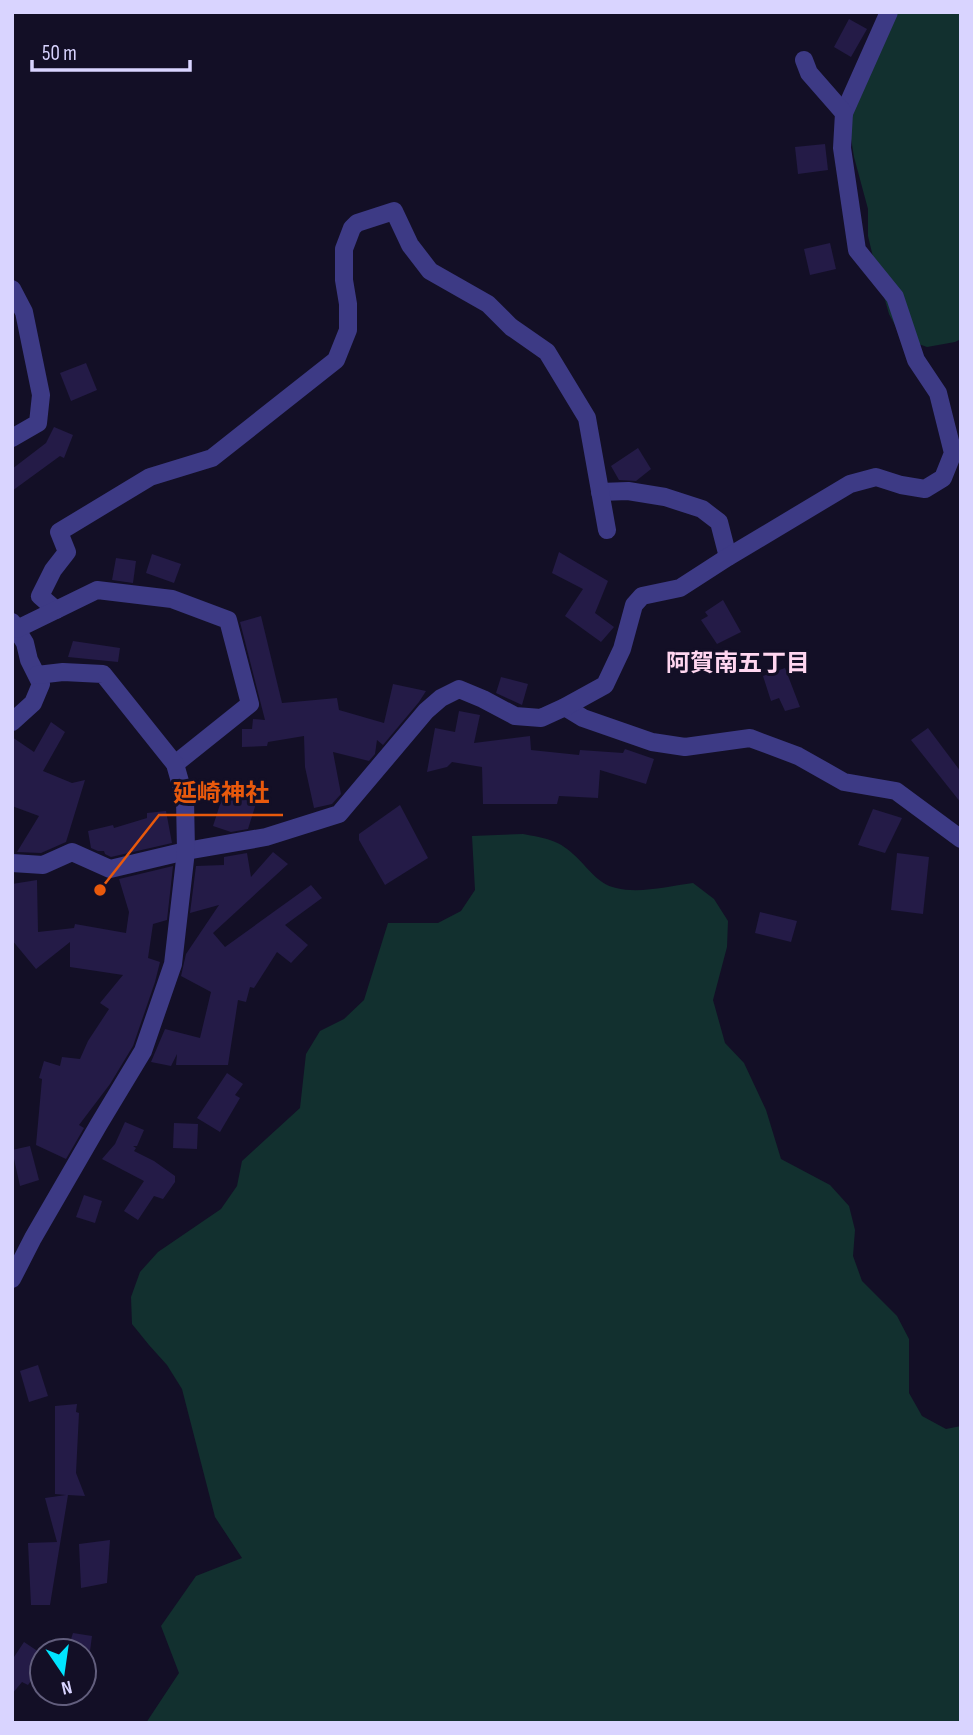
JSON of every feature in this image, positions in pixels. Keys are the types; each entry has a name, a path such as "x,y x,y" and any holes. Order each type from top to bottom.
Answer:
{"street":[{"path":"12,863 43,865 72,852 110,869 186,851 266,837 339,814 426,711 441,698 459,690 515,716 541,718 605,685 622,649 634,605 642,596 680,588 850,484 876,477 925,489 943,478 953,453 938,393 916,360 895,297 858,250 842,148 844,113 889,12"},
{"path":"804,60 809,73 844,113"},
{"path":"56,610 40,596 53,570 67,552 59,532 150,477 212,458 336,360 348,330 344,249 352,228 357,223 394,211 410,244 429,271 488,304 511,327 547,352 587,418 607,530"},
{"path":"12,438 38,423 41,395 24,312 14,298"},
{"path":"600,492 628,491 702,509 719,522 727,557"},
{"path":"12,722 33,703 41,684 15,625 56,610 97,590 172,599 228,620 250,704 175,764"},
{"path":"12,1279 33,1238 143,1051 173,964 186,851 185,799 175,764 103,674 63,672 37,675"},
{"path":"565,707 583,718 652,742 685,747 750,738 798,756 844,782 896,791 961,839"}],"green space":[{"path":"897,12 961,12 961,339 927,347 902,338 889,314 868,236 868,209 850,132 853,105"},
{"path":"523,834 561,845 609,886 625,890 645,890 693,883 714,899 728,921 727,947 713,1000 725,1043 744,1063 766,1110 781,1159 830,1185 849,1206 855,1230 853,1256 862,1281 897,1316 909,1339 909,1393 922,1416 946,1429 961,1426 961,1723 146,1723 179,1673 161,1626 196,1576 242,1558 215,1517 182,1389 167,1365 132,1324 131,1297 140,1272 158,1252 221,1209 237,1186 242,1161 300,1108 306,1054 320,1031 344,1019 364,1000 388,923 438,923 461,911 475,890 472,836"}],"building":[{"path":"849,19 867,29 851,57 834,47"},
{"path":"825,144 828,170 798,174 795,147"},
{"path":"830,243 836,269 810,275 804,249"},
{"path":"86,363 97,390 71,401 60,373"},
{"path":"54,427 73,435 64,458 60,456 12,491 12,469 46,443"},
{"path":"638,448 651,469 636,481 619,480 611,466"},
{"path":"559,552 608,581 595,613 614,627 601,642 565,616 583,589 552,573"},
{"path":"152,554 181,564 174,583 146,573"},
{"path":"116,558 136,561 133,583 112,580"},
{"path":"723,600 741,632 717,644 701,620 708,616 705,612"},
{"path":"261,616 282,703 337,698 339,710 384,723 393,684 426,691 383,745 377,740 375,754 369,761 333,752 341,794 332,804 314,808 305,767 304,736 268,742 267,746 242,747 242,729 252,729 253,719 265,720 240,622"},
{"path":"73,641 120,648 118,662 68,657"},
{"path":"785,668 800,707 785,711 779,698 771,701 763,676"},
{"path":"501,677 528,684 522,705 496,693"},
{"path":"459,711 480,715 474,743 530,736 531,750 579,755 580,750 623,753 625,749 654,759 646,784 600,770 598,798 559,796 557,804 483,804 482,767 452,762 447,767 427,772 435,728 455,732"},
{"path":"51,722 65,732 43,771 72,783 85,780 66,842 41,853 17,852 39,816 12,806 12,737 34,752"},
{"path":"928,728 961,772 961,803 911,740"},
{"path":"226,786 258,797 248,829 231,832 213,826"},
{"path":"400,805 428,858 385,885 359,840 359,834"},
{"path":"873,809 902,818 885,853 858,845"},
{"path":"166,811 172,843 111,857 104,851 91,848 88,831 113,825 114,828 147,818 147,813"},
{"path":"273,852 288,864 213,933 225,947 311,885 322,898 285,925 308,945 291,963 277,952 254,988 250,987 246,1002 238,1000 228,1065 176,1065 177,1054 171,1066 151,1062 165,1029 200,1038 211,992 181,976 186,954 219,905 190,913 196,866 224,865 224,857 247,853 251,877"},
{"path":"897,853 929,857 923,914 891,910"},
{"path":"173,866 167,920 153,924 148,958 160,962 133,1046 110,1084 79,1125 84,1128 66,1159 36,1145 42,1079 39,1078 44,1061 60,1066 62,1057 80,1059 88,1041 109,1009 100,1003 123,975 70,967 70,942 36,969 12,940 12,884 37,880 38,932 74,928 75,924 126,933 129,912 119,879"},
{"path":"760,912 797,921 791,942 755,933"},
{"path":"227,1073 243,1084 235,1095 240,1098 220,1132 197,1118"},
{"path":"125,1122 144,1130 137,1146 133,1146 136,1148 134,1151 175,1176 175,1182 163,1199 154,1196 138,1220 124,1211 144,1181 102,1159 115,1144"},
{"path":"174,1123 198,1124 197,1149 173,1148"},
{"path":"30,1146 39,1180 20,1186 12,1150"},
{"path":"84,1195 102,1201 95,1223 76,1217"},
{"path":"38,1365 48,1396 29,1402 20,1371"},
{"path":"77,1404 76,1412 79,1413 76,1473 85,1496 68,1495 50,1605 31,1605 28,1543 57,1542 45,1498 66,1495 55,1494 55,1406"},
{"path":"110,1540 107,1583 81,1588 79,1544"},
{"path":"73,1633 92,1636 92,1637 72,1637"},
{"path":"24,1642 28,1645 28,1685 22,1682 12,1694 12,1660"}],"place":[{"name":"延崎神社","path":"100,890"}],"district":[{"name":"阿賀南五丁目","path":"738,663"}]}
